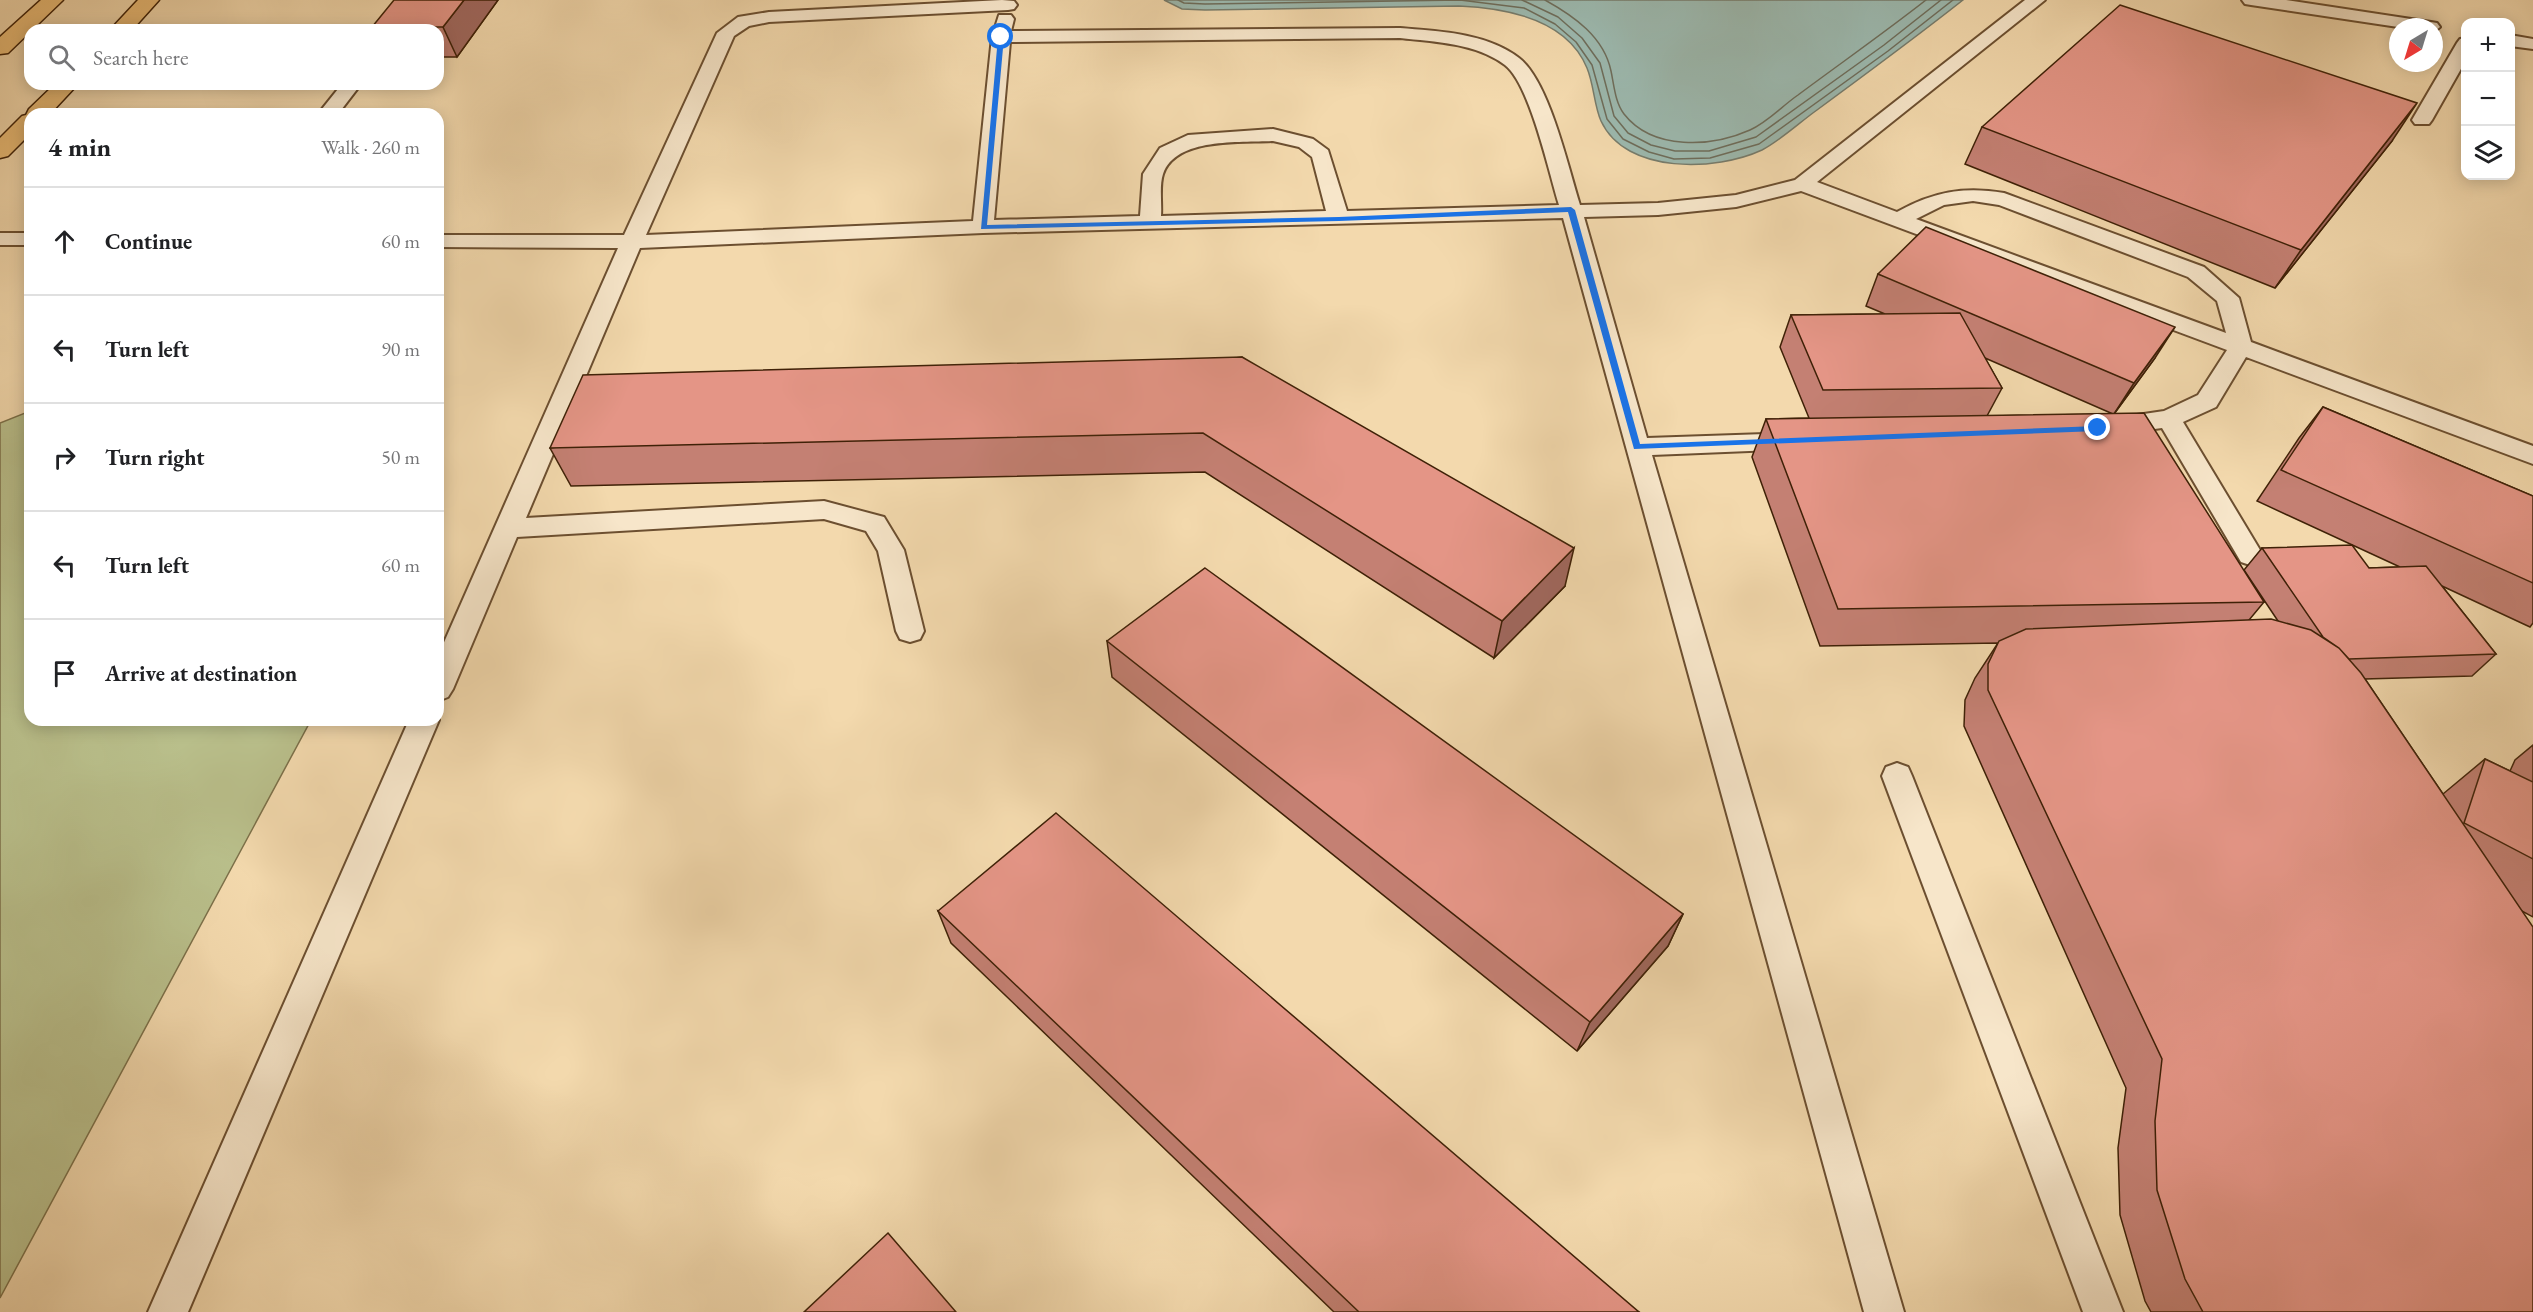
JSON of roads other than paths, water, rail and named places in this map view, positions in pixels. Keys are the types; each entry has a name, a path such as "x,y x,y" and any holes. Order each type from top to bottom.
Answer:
{"highway":[{"path":"26,24 52,0"},
{"path":"126,24 149,0"},
{"path":"0,48 24,26"},
{"path":"43,108 60,90"},
{"path":"0,151 24,127"}],"lane":[{"path":"444,241 632,242 983,227 1658,209 1736,201 1802,184 2036,0"},
{"path":"2251,0 2449,31 2422,120"},
{"path":"444,675 632,242 726,33 744,21 769,16 1009,2 1001,37 983,227"},
{"path":"1001,37 1400,33 1450,38 1488,48 1513,62 1532,87 1571,210 1884,1312"},
{"path":"2515,41 2533,44"},
{"path":"333,108 347,90"},
{"path":"1150,223 1153,174 1167,152 1188,141 1273,135 1306,143 1321,154 1339,219"},
{"path":"1802,184 2533,455"},
{"path":"1898,220 1923,204 1953,195 1974,193 2004,199 2196,272 2228,298 2241,347 2207,401 2169,419 2086,429"},
{"path":"0,239 24,239"},
{"path":"2169,419 2250,555"},
{"path":"1637,447 1814,440"},
{"path":"508,528 824,510 875,524 891,550 910,631"},
{"path":"168,1312 421,726"},
{"path":"1897,776 2103,1312"}],"water":[{"path":"1164,0 1963,0 1762,150 1721,162 1674,164 1630,151 1613,139 1601,121 1587,68 1578,51 1550,27 1533,19 1496,10 1459,6 1205,10 1182,9"}]}
